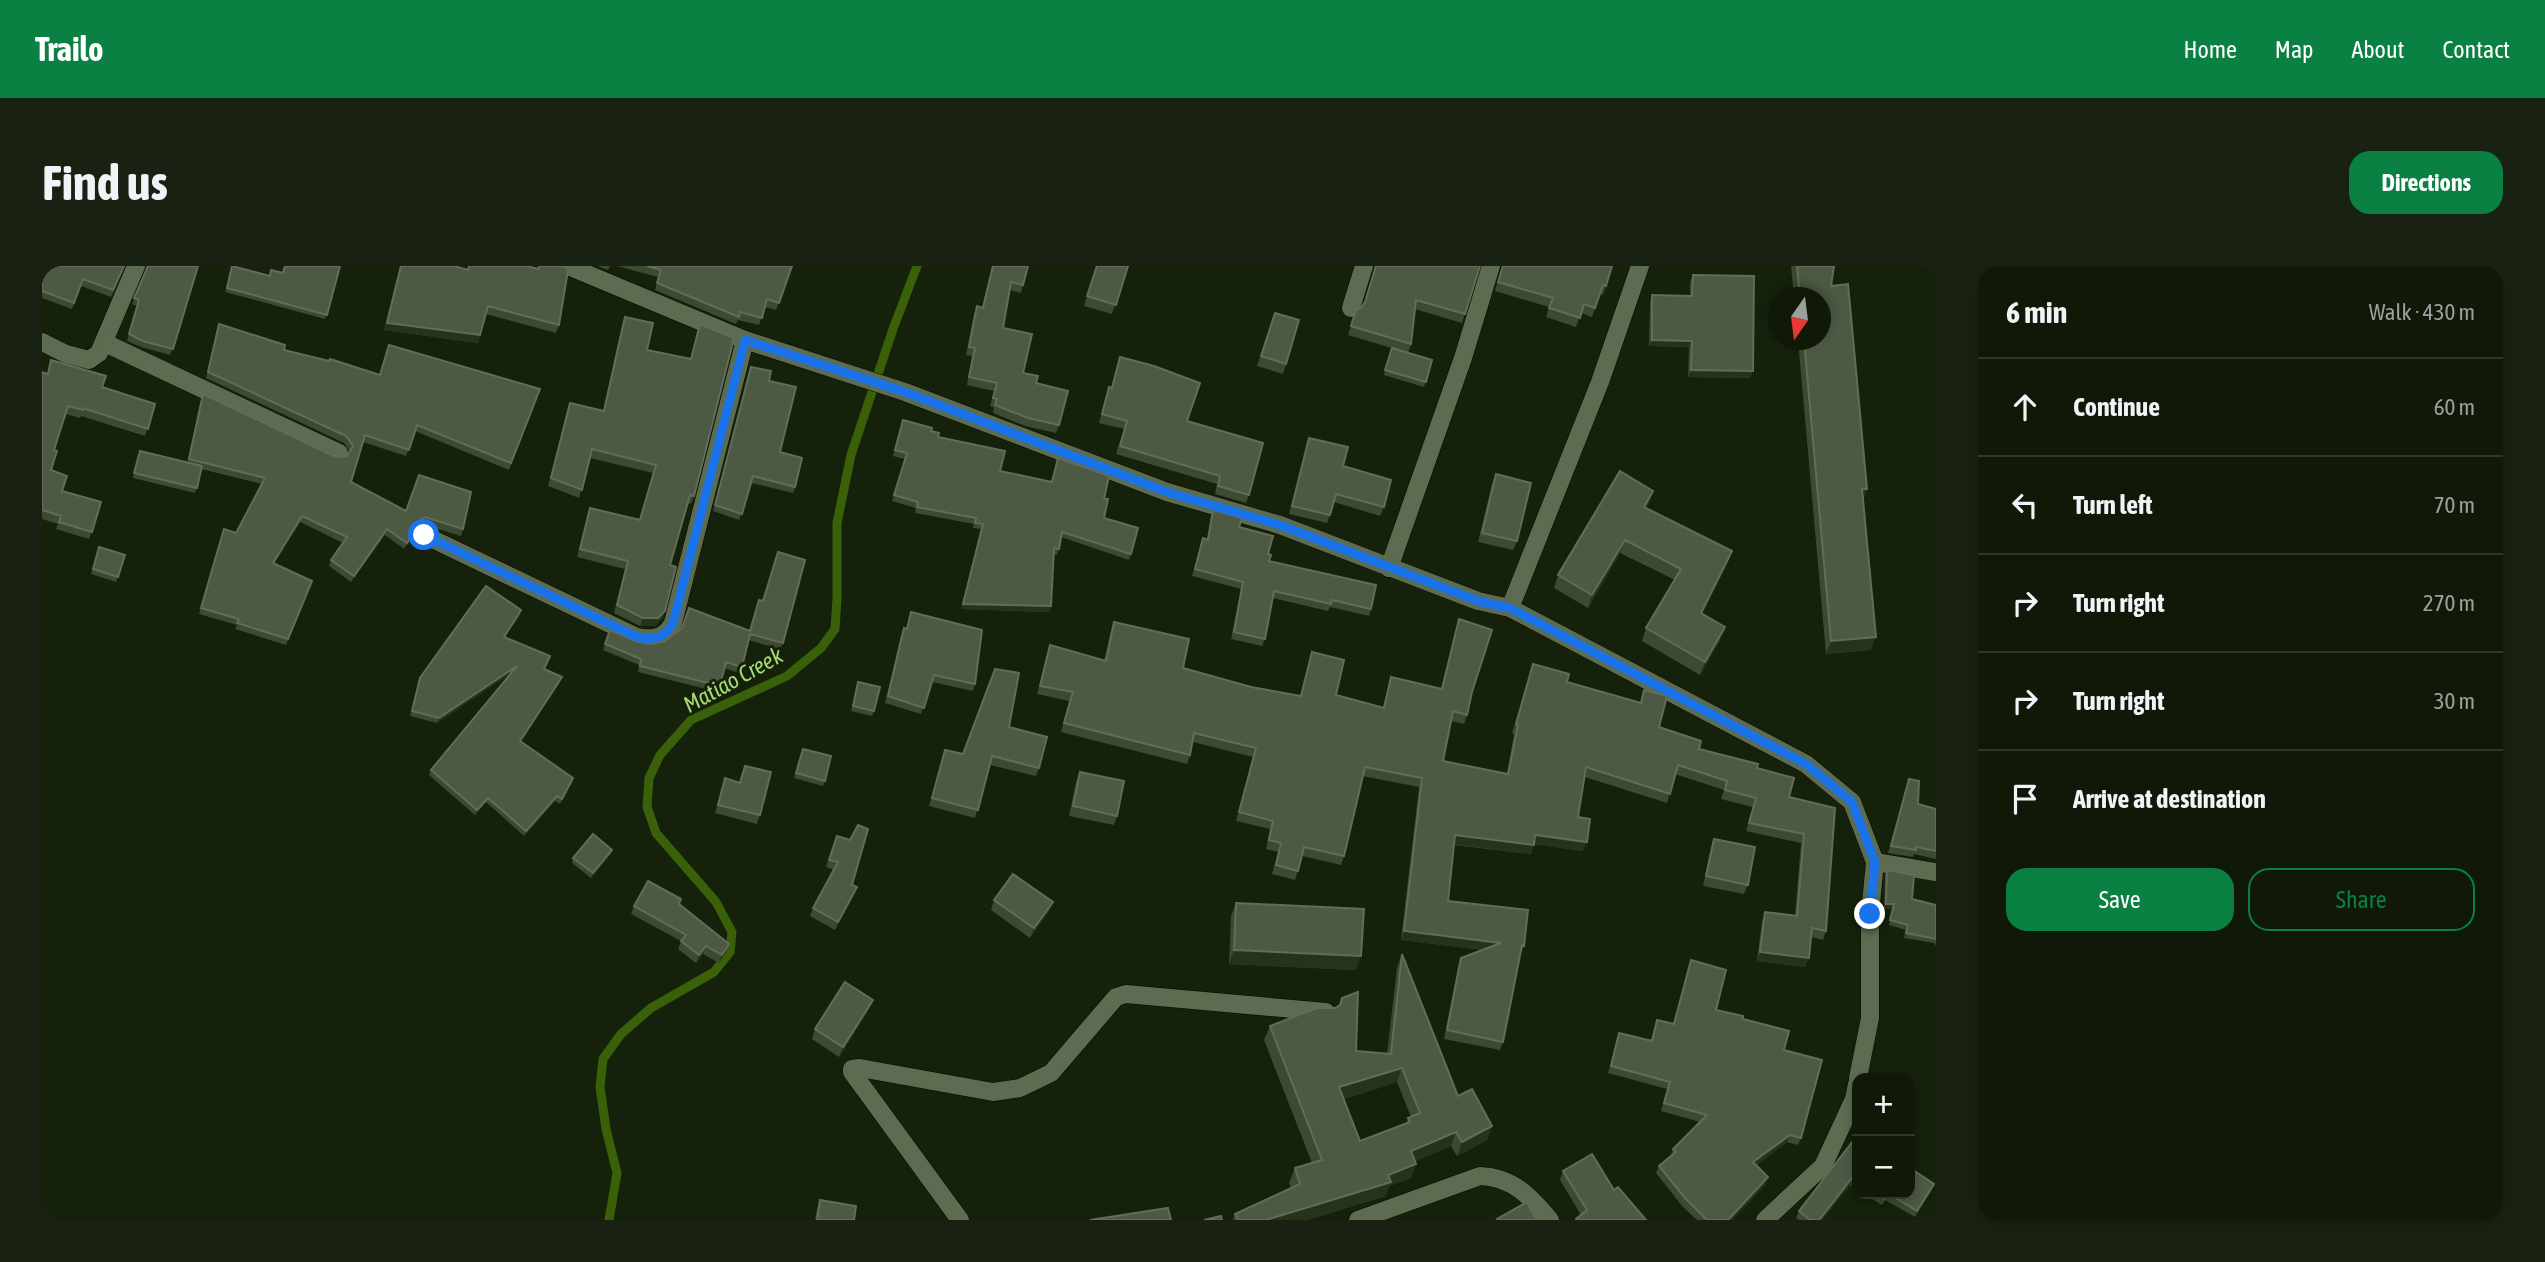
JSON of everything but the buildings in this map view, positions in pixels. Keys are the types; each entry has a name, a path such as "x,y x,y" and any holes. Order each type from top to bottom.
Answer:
{"street":[{"path":"42,342 66,355 89,360 99,354 136,266"},
{"path":"568,266 745,340 905,392 1167,492 1280,525 1478,601 1510,608 1806,764 1852,802 1875,862 1870,914 1870,1018 1859,1073"},
{"path":"1351,308 1364,266"},
{"path":"1389,568 1464,358 1490,266"},
{"path":"1510,608 1600,382 1640,266"},
{"path":"424,535 637,637 660,638 673,623 745,340"},
{"path":"105,343 340,453"},
{"path":"1875,862 1936,872"},
{"path":"960,1220 852,1069 860,1068 993,1092 1020,1088 1051,1073 1116,997 1126,994 1326,1012"},
{"path":"1765,1220 1823,1166 1852,1103"},
{"path":"1358,1220 1479,1176 1495,1176 1512,1183 1534,1200 1550,1220"}],"waterway":[{"name":"Matiao Creek","path":"609,1220 617,1173 606,1129 600,1087 603,1059 621,1034 651,1008 714,972 730,952 732,932 716,902 656,833 647,807 649,778 660,755 691,720 787,676 821,648 835,629 837,523 851,455 917,266"}],"route":[{"path":"424,535 637,637 660,638 673,623 745,340 905,392 1167,492 1280,525 1478,601 1510,608 1806,764 1852,802 1875,862 1870,914"}]}
